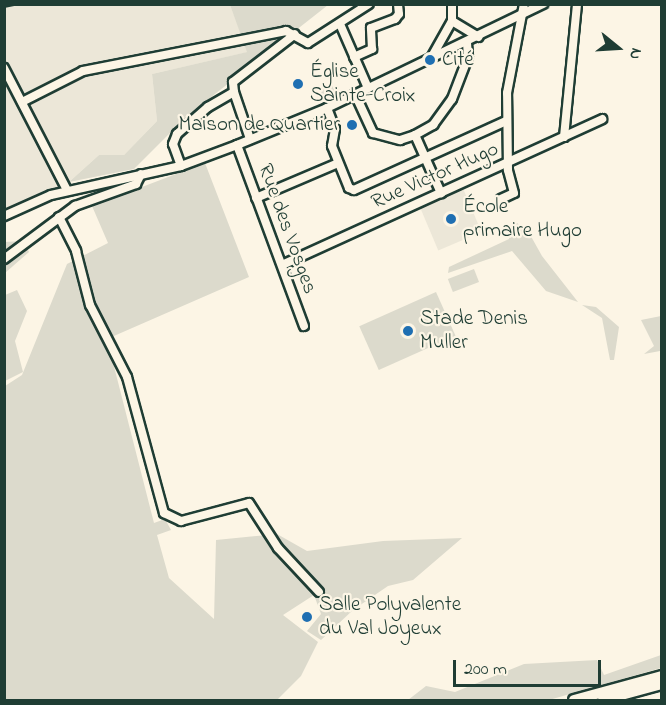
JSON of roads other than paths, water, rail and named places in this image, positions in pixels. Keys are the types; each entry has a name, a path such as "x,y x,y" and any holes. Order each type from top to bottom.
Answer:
{"highway":[{"path":"574,700 662,676"},
{"path":"603,700 662,684"}],"street":[{"path":"22,102 83,71 286,31 308,43 369,4"},
{"path":"354,57 374,47 371,28 395,19 399,14 398,4"},
{"path":"430,60 452,21 452,4"},
{"path":"501,199 514,193 508,162 507,93 524,16 524,4"},
{"path":"4,216 67,190 181,166 237,145 327,108 524,16 543,4"},
{"path":"564,137 577,4"},
{"path":"452,21 479,37"},
{"path":"340,24 368,88"},
{"path":"250,139 234,92 233,81 295,34"},
{"path":"354,94 369,127 378,135 400,140 415,135 433,125 452,99 468,57 467,43"},
{"path":"4,68 67,190"},
{"path":"181,166 173,139 190,120 234,92"},
{"path":"327,108 335,129 332,137 338,163 349,188 354,190 506,121"},
{"name":"Rue Victor Hugo","path":"282,265 602,119"},
{"path":"415,135 441,193"},
{"name":"Rue des Vosges","path":"237,145 304,326"},
{"path":"256,198 338,163"},
{"path":"4,259 89,199 136,184 141,174"},
{"path":"59,218 76,252 90,304 127,377 164,513 181,521 249,503 278,548 319,592"}],"railway":[{"path":"4,6 14,4"}],"place":[{"name":"Cité","path":"430,60"},
{"name":"Église Sainte-Croix","path":"298,84"},
{"name":"Maison de Quartier","path":"352,125"},
{"name":"École primaire Hugo","path":"451,219"},
{"name":"Stade Denis Muller","path":"408,331"},
{"name":"Salle Polyvalente du Val Joyeux","path":"307,617"}]}
